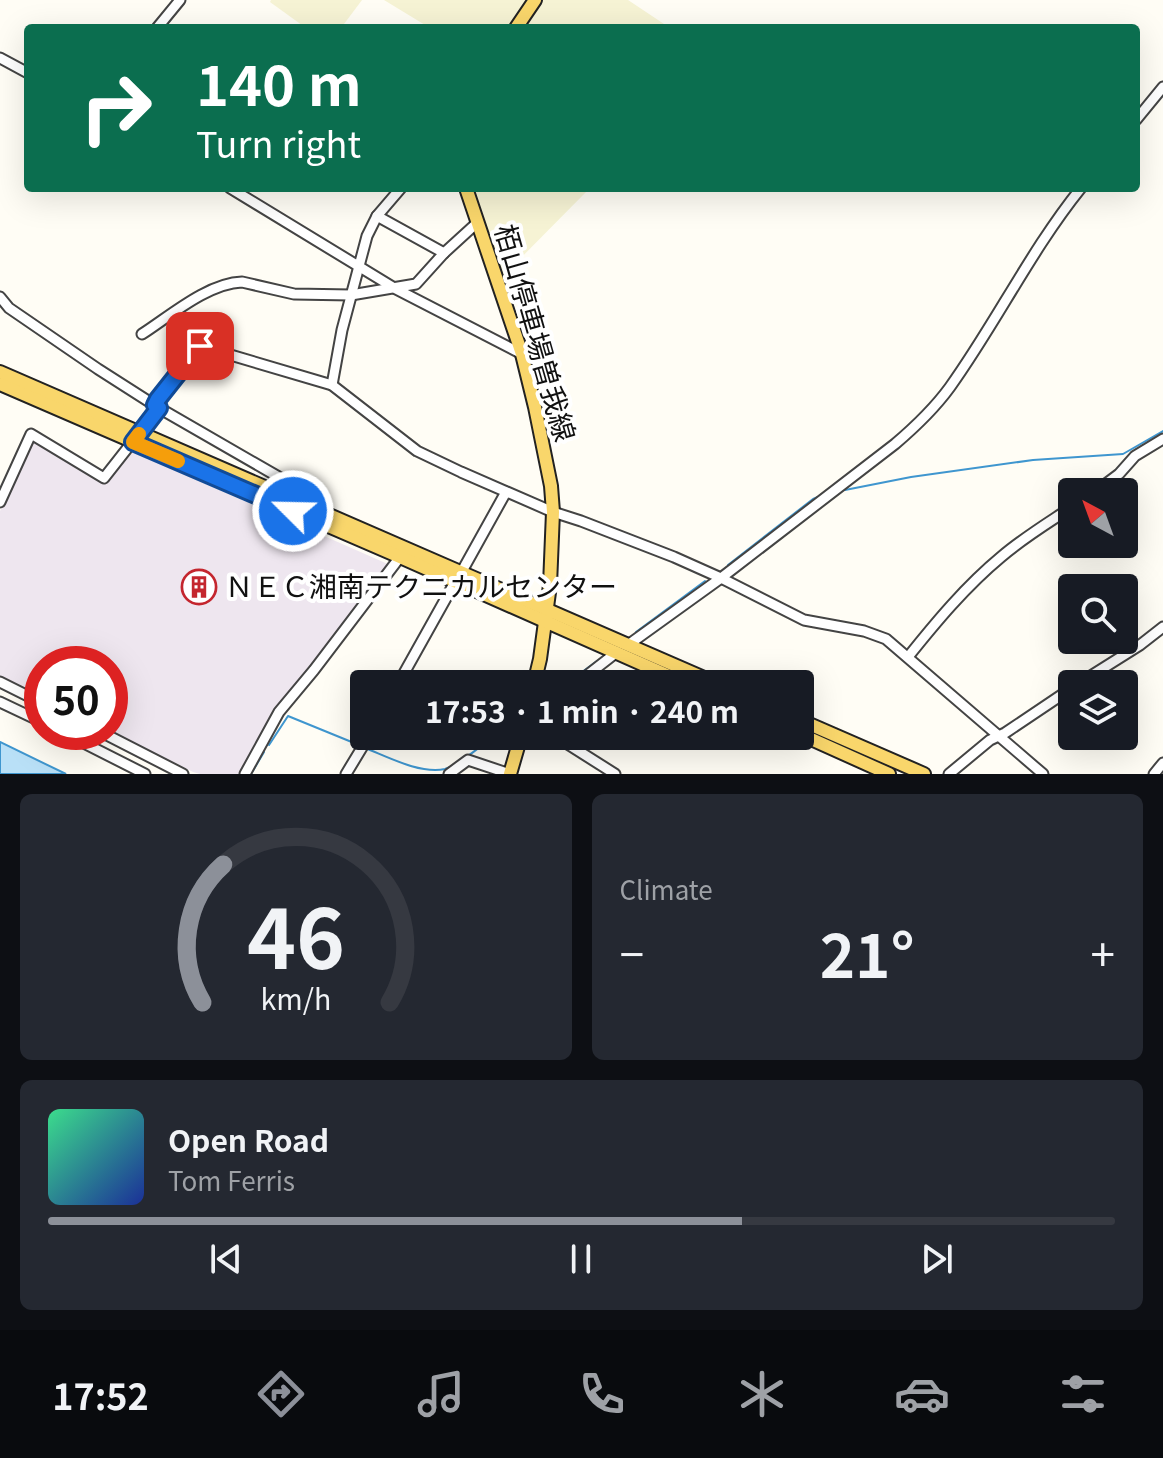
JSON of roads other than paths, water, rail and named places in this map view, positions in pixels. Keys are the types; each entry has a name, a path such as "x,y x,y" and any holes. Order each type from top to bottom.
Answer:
{"main road":[{"path":"519,24 535,0"},
{"name":"栢山停車場曽我線","path":"467,192 522,354 548,466 553,512 550,585 537,670"},
{"path":"0,372 400,557 458,578"},
{"path":"0,384 297,501 458,578 681,670"},
{"path":"622,648 662,670"},
{"path":"814,726 924,774"},
{"path":"814,740 889,774"},
{"path":"510,774 517,750"}],"street":[{"path":"160,24 180,0"},
{"path":"0,58 24,71"},
{"path":"1140,115 1163,87"},
{"path":"237,192 396,289 522,354"},
{"path":"332,385 367,236 377,216 398,192"},
{"path":"594,670 721,578 920,422 949,388 1078,192"},
{"path":"377,216 444,253"},
{"path":"142,334 216,287 235,282 294,294 351,295 416,284 478,222"},
{"path":"0,297 9,308 98,369 303,491 297,501"},
{"path":"0,502 31,434 104,478 200,346 332,385 417,451 506,492 721,578 804,620 864,631 886,639 1043,774"},
{"path":"1114,478 1135,456 1163,439"},
{"path":"406,670 506,492"},
{"path":"908,657 935,624 998,559 1058,516"},
{"path":"245,774 266,747 279,712 400,557"},
{"path":"1100,670 1163,627"},
{"path":"0,682 24,694"},
{"path":"949,774 990,740 1058,697"},
{"path":"0,702 24,713"},
{"path":"128,746 183,774"},
{"path":"98,750 145,774"},
{"path":"346,774 360,750"},
{"path":"577,750 615,774"},
{"path":"449,774 468,760 510,774"},
{"path":"1154,774 1163,763"}],"water":[{"path":"0,742 66,774 0,774"}],"waterway":[{"path":"845,490 911,477 1033,460 1123,454 1163,431"},
{"path":"728,565 818,497"},
{"path":"636,632 705,581"},
{"path":"585,670 597,661"},
{"path":"269,745 288,716 350,741"},
{"path":"370,750 414,767 435,770 445,769 476,750"},
{"path":"251,774 264,752"}],"place":[{"name":"ＮＥＣ湘南テクニカルセンター","path":"199,587"}]}
